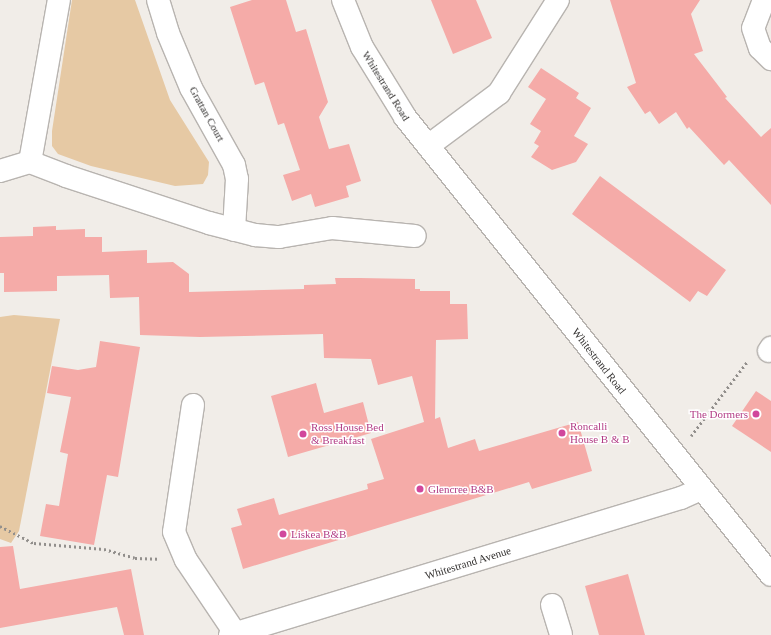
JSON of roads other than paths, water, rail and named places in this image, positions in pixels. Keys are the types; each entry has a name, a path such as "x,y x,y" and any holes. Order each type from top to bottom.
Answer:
{"street":[{"path":"30,162 59,0"},
{"name":"Grattan Court","path":"158,0 188,81 234,165 237,179 234,230"},
{"name":"Whitestrand Road","path":"343,0 362,47 383,85 428,146 674,456 771,575"},
{"path":"428,146 499,93 558,0"},
{"path":"764,0 752,28 760,48 771,59"},
{"path":"0,170 30,162 66,176 234,230 255,235 279,237 332,228 415,236"},
{"name":"Whitestrand Avenue","path":"193,405 175,516 176,541 186,560 232,634 681,498 701,489"},
{"path":"552,605 561,635"}],"place":[{"name":"The Dormers","path":"756,414"},
{"name":"Roncalli House B & B","path":"562,433"},
{"name":"Ross House Bed & Breakfast","path":"303,434"},
{"name":"Glencree B&B","path":"420,489"},
{"name":"Liskea B&B","path":"283,534"}]}
